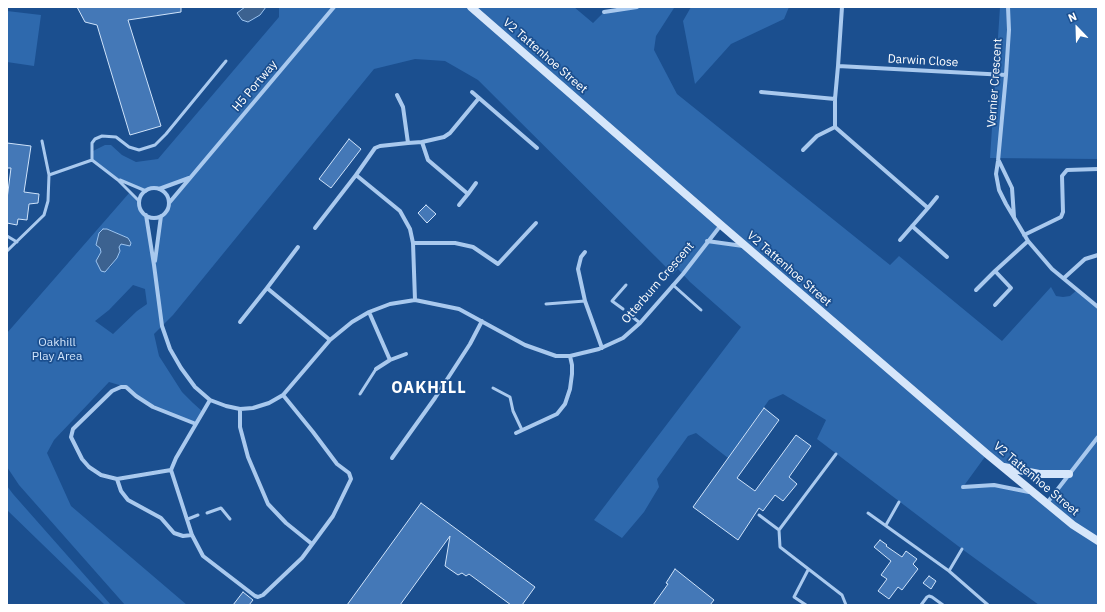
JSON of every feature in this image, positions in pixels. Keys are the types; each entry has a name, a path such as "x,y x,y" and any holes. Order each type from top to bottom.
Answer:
{"street":[{"name":"H5 Portway","path":"169,203 334,7"},
{"name":"V2 Tattenhoe Street","path":"471,7 866,351 1046,503 1073,525 1098,541"},
{"path":"604,12 637,7"},
{"path":"834,127 842,7"},
{"name":"Vernier Crescent","path":"1008,7 1006,75 996,174 999,190 1028,241 1052,269 1098,307"},
{"name":"Darwin Close","path":"838,66 1006,75"},
{"path":"472,92 537,148"},
{"path":"761,92 835,99"},
{"path":"397,95 403,107 408,143"},
{"path":"315,228 375,148 380,146 422,142 444,137 450,134 479,98"},
{"path":"803,150 817,136 834,127"},
{"path":"834,127 928,208"},
{"path":"422,142 428,160 468,194"},
{"name":"Vernier Crescent","path":"998,160 1012,188 1014,217"},
{"path":"1024,235 1061,217 1063,212 1062,176 1067,170 1098,169"},
{"path":"356,175 400,210 410,229 413,243 415,300"},
{"path":"159,189 190,178"},
{"path":"459,205 476,183"},
{"path":"152,188 159,189 166,194 169,203 165,212 161,216 154,218 146,215 141,209 139,201 142,194 146,191 152,188"},
{"path":"900,240 937,198"},
{"name":"Otterburn Crescent","path":"146,215 162,326 170,349 185,375 195,387 210,400 226,406 240,408 253,408 269,403 283,395 330,340 352,322 369,312 390,304 415,300 459,309 525,345 556,356 570,356 602,348 623,338 640,323 673,285 720,225"},
{"name":"Otterburn Crescent","path":"154,265 161,216"},
{"path":"413,243 455,243 473,247 498,264 536,222"},
{"path":"912,226 947,257"},
{"name":"Otterburn Crescent","path":"707,241 745,246"},
{"path":"976,290 1028,241"},
{"path":"240,322 298,247"},
{"path":"585,252 581,257 578,269 585,300 602,348"},
{"path":"1064,278 1085,259 1098,255"},
{"path":"995,271 1011,288 995,305"},
{"path":"267,288 330,340"},
{"path":"369,312 390,360"},
{"path":"392,458 435,398 470,344 482,321"},
{"path":"376,370 390,360 406,354"},
{"path":"516,433 556,414 565,404 570,389 572,374 570,356"},
{"path":"172,470 117,479 101,475 89,467 82,459 71,437 73,429 112,391 121,386 126,387 136,396 153,407 196,424"},
{"path":"210,400 176,458 172,470 192,535 204,556 258,597 263,595 302,558 334,516 352,479 349,473 337,464 283,395"},
{"path":"240,408 240,427 248,457 268,504 286,523 312,544"},
{"path":"1046,503 1098,437"},
{"path":"1003,467 1038,474 1069,474"},
{"path":"117,479 121,491 128,500 161,518 174,533 183,536 192,535"},
{"path":"963,487 994,485 1034,493"}],"lane":[{"path":"92,160 92,143 95,139 102,136 116,137 129,147 139,150 154,145 166,134 226,61"},
{"path":"7,251 44,215 48,201 49,174 42,141"},
{"path":"49,174 92,160"},
{"path":"92,160 118,180 139,201"},
{"path":"118,180 146,191"},
{"path":"7,236 17,242"},
{"path":"623,309 612,301 626,285"},
{"path":"673,285 701,310"},
{"path":"546,304 585,300"},
{"path":"630,315 640,323"},
{"path":"360,394 376,370"},
{"path":"493,388 510,397 513,411 522,430"},
{"path":"836,454 779,530 780,547 842,595 846,605"},
{"path":"886,525 900,502"},
{"path":"207,512 221,508 230,519"},
{"path":"868,513 949,571 988,605"},
{"path":"188,519 198,515"},
{"path":"759,515 779,530"},
{"path":"949,571 962,549"},
{"path":"806,605 794,597 808,570"},
{"path":"921,605 929,596 943,605"}],"green space":[{"name":"Oakhill Play Area","path":"279,7 574,7 593,23 604,12 637,7 672,7 674,8 656,36 654,50 677,94 890,265 899,256 1002,341 1051,287 1056,296 1063,297 1070,296 1077,290 1098,307 1098,605 1039,605 962,549 817,439 826,420 783,394 769,400 728,458 696,433 688,436 657,479 659,487 644,512 622,538 594,520 741,327 690,282 678,269 673,274 478,80 445,61 415,59 374,69 173,315 154,334 159,356 182,392 203,412 196,424 153,407 126,387 109,382 54,440 47,453 71,506 187,605 125,605 19,485 7,467 7,333 130,192 139,201 141,209 146,215 154,263 161,216 165,212 169,203 189,179 159,189 152,188 146,191 118,180 92,160 93,151 105,145 111,145 122,155 136,162 158,159 279,17","holes":["721,225 744,246 707,241","103,229 107,229 128,238 131,243 121,244 118,247 120,252 110,268 98,257 101,252 99,233","133,285 145,289 147,304 137,311 113,334 95,321 109,310","987,454 1003,467 1068,474 1047,502 1034,493 994,485 963,487"]},
{"path":"691,7 789,7 784,19 731,44 695,84 683,21"},
{"path":"1000,7 1098,7 1098,159 990,158"},
{"path":"7,11 41,15 34,66 7,62"},
{"path":"7,486 111,605 105,605 7,510"}],"shaded area":[{"path":"245,7 266,7 260,15 248,22 242,20 237,13"},
{"path":"103,229 107,229 128,238 131,243 130,246 121,244 117,258 105,272 101,271 96,261 101,252 100,248 96,245 99,233"}],"building":[{"path":"77,7 181,7 181,12 128,20 161,126 130,135 97,25 85,22"},
{"path":"349,139 361,149 331,188 319,179"},
{"path":"7,143 31,146 24,192 39,194 38,203 29,204 27,220 18,219 17,225 7,223 7,199 11,168 7,168"},
{"path":"426,205 436,214 427,223 418,213"},
{"path":"764,408 779,420 737,478 755,491 796,435 811,446 789,477 797,484 783,501 775,495 763,511 759,508 738,540 693,507"},
{"path":"421,503 535,587 522,605 511,605 469,574 466,576 462,573 458,575 445,566 450,536 400,605 347,605"},
{"path":"880,540 902,557 906,551 917,559 913,564 918,569 902,590 898,587 889,599 878,591 887,579 881,575 891,561 874,547"},
{"path":"675,569 714,600 710,605 653,605 668,584 666,583"},
{"path":"929,576 936,581 931,589 923,583"},
{"path":"243,592 253,600 249,605 233,605"}],"district":[{"name":"OAKHILL","path":"429,388"}]}
